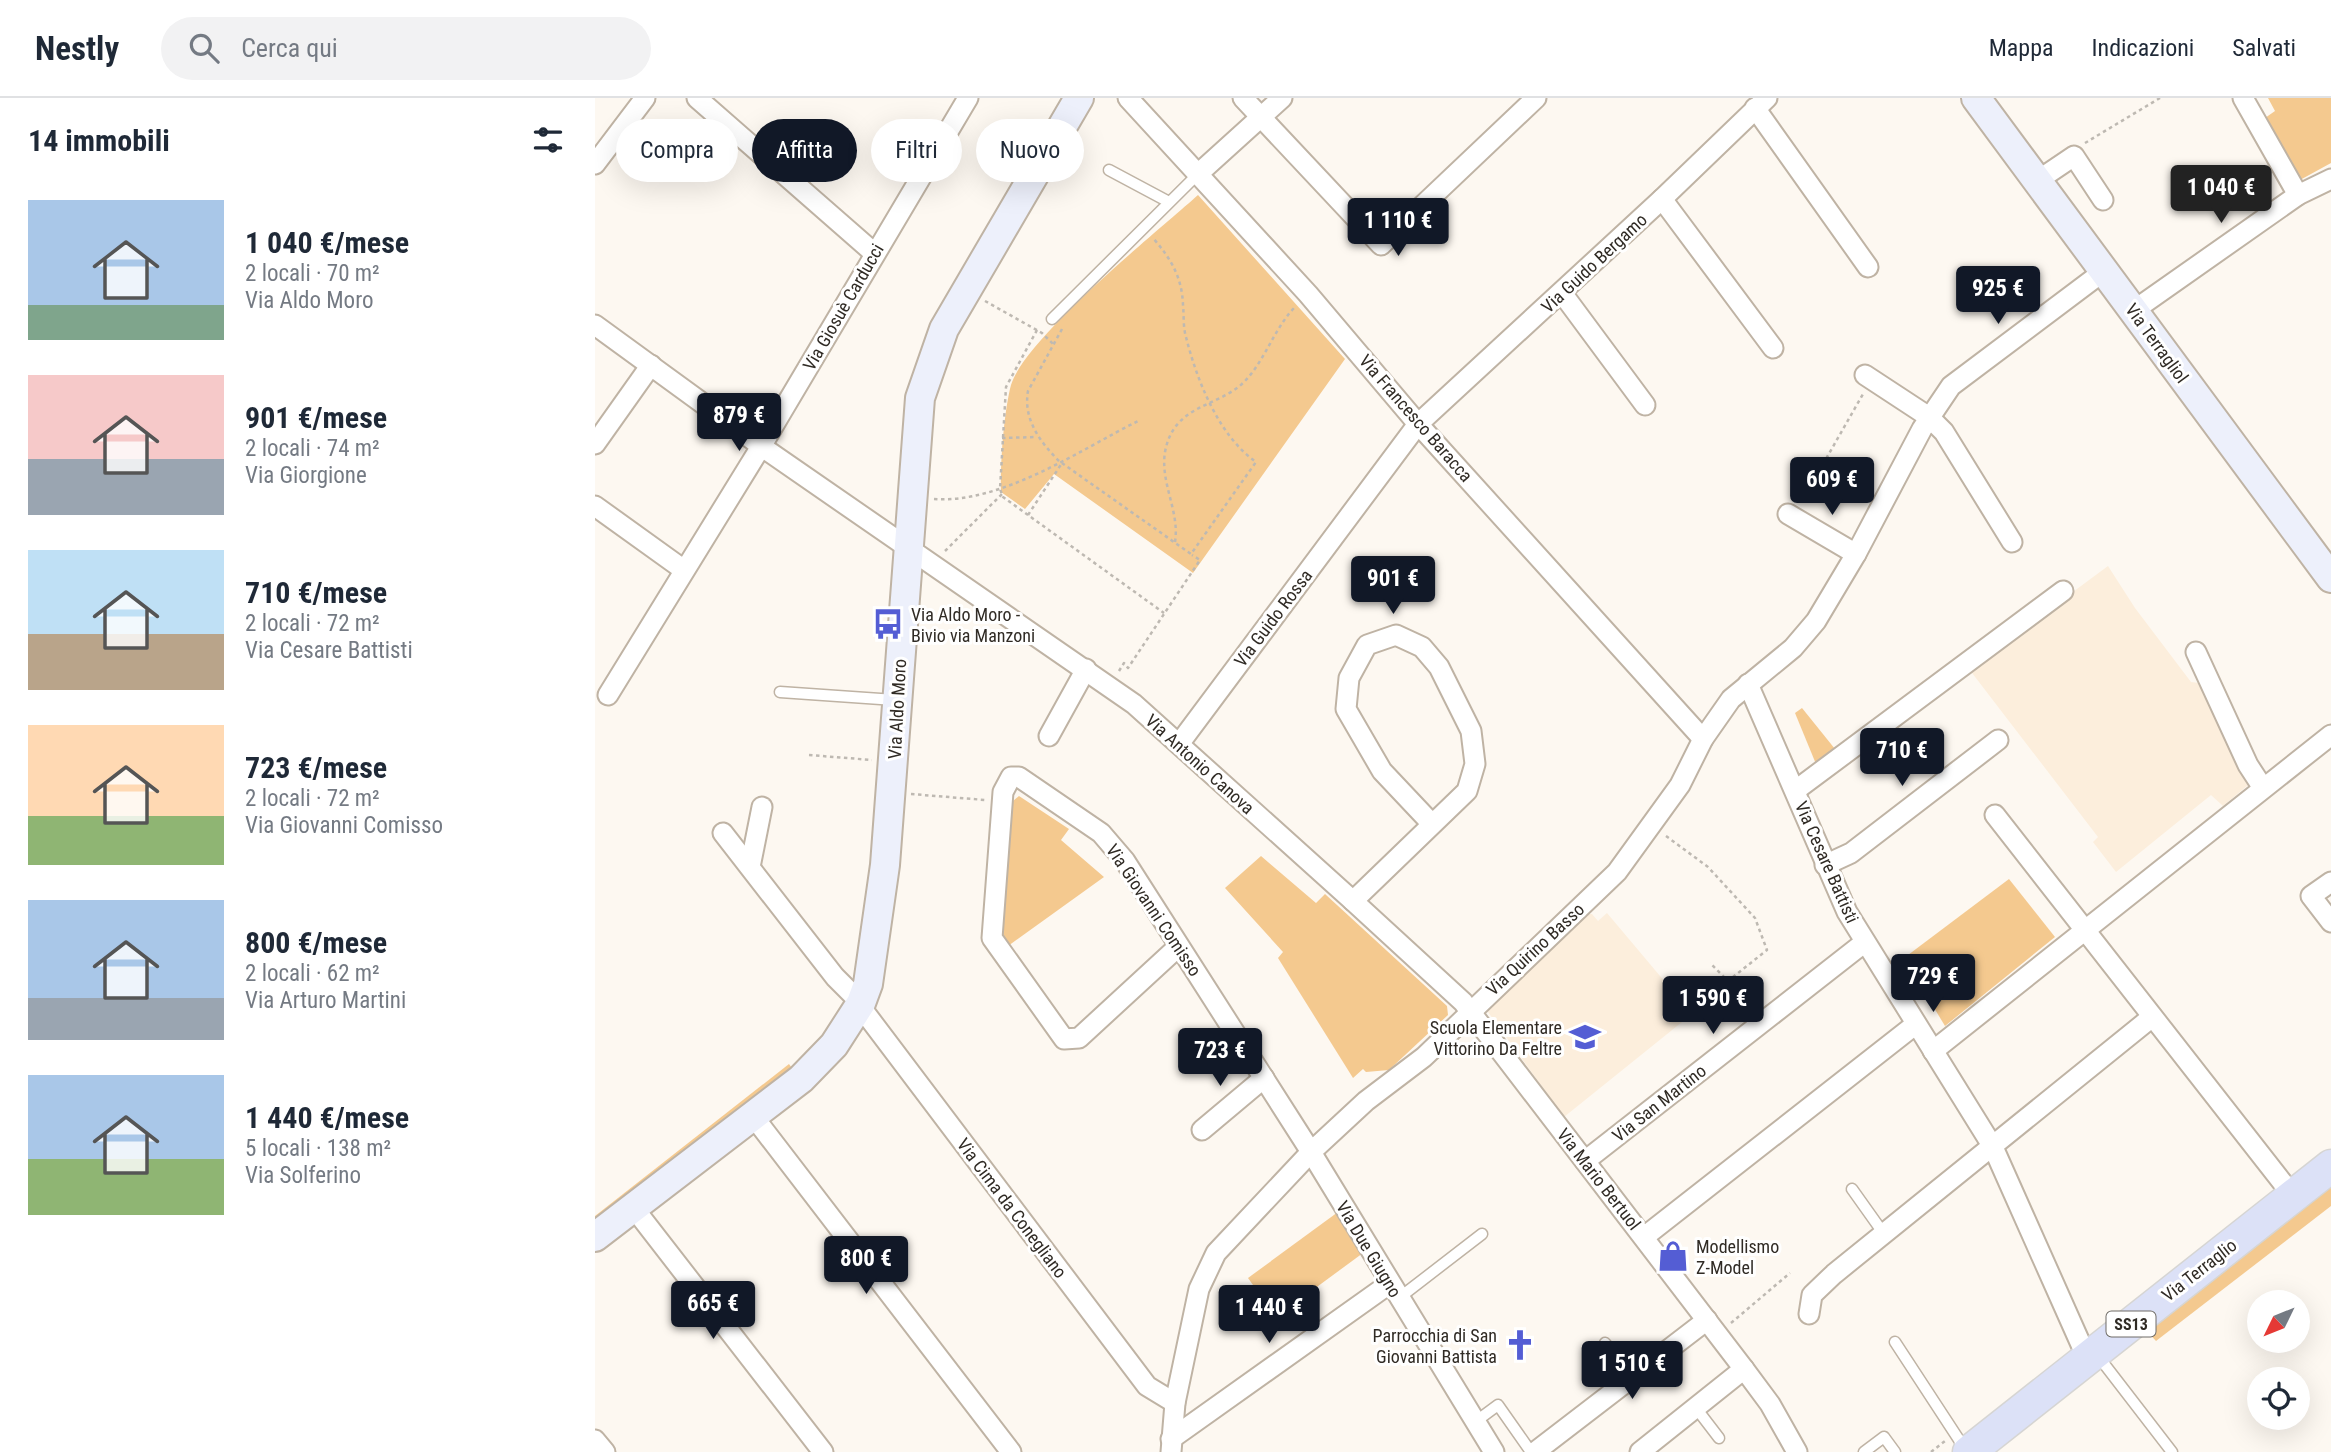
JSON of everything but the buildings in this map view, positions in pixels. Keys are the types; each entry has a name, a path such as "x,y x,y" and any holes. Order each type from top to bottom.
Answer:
{"main road":[{"name":"Via Terraglio","path":"1968,1452 2331,1166"}],"street":[{"path":"595,164 645,98"},
{"path":"697,98 874,253"},
{"name":"Via Giosuè Carducci","path":"608,695 762,445 968,98"},
{"name":"Via Aldo Moro","path":"595,1237 819,1062 846,1028 861,1003 868,984 885,865 899,700 910,496 920,398 937,344 1079,98"},
{"name":"Via Francesco Baracca","path":"1128,98 1308,294 1418,424 1703,739"},
{"path":"1243,98 1381,245 1536,98"},
{"path":"1198,174 1282,98"},
{"path":"2243,98 2298,195"},
{"path":"1761,103 1868,267"},
{"name":"Via Guido Bergamo","path":"1418,424 1562,293 1761,103"},
{"name":"Via Terragliol","path":"1980,103 2331,578"},
{"path":"2037,181 2074,156 2103,200"},
{"path":"2133,311 2298,195 2331,179"},
{"path":"1662,199 1773,348"},
{"name":"Via Quirino Basso","path":"1171,1445 1175,1403 1199,1289 1216,1253 1311,1152 1366,1101 1424,1057 1617,872 1680,785 1703,739 1731,699 1805,635 1856,554 1929,416 1951,386 2104,271"},
{"path":"1562,293 1645,405"},
{"name":"Via Antonio Canova","path":"595,325 762,445 1109,685 1179,744 1353,901 1469,1011"},
{"path":"595,444 651,365"},
{"path":"1868,377 1929,416 1944,432 2012,542"},
{"name":"Via Guido Rossa","path":"1179,744 1418,424"},
{"path":"597,512 684,570"},
{"path":"1790,516 1856,554"},
{"name":"Via Cesare Battisti","path":"1796,790 2063,591"},
{"path":"1353,901 1467,791 1475,764 1471,731 1439,667 1422,647 1396,635 1367,645 1349,678 1346,709 1382,771 1431,824"},
{"path":"2196,652 2248,765 2263,788"},
{"path":"1049,736 1086,669"},
{"name":"Via Cesare Battisti","path":"1748,684 1796,790 1846,912 1993,1147 2091,1355"},
{"path":"1933,1051 2331,735"},
{"path":"1825,866 1851,853 1998,740"},
{"name":"Via Giovanni Comisso","path":"1002,802 1003,792 1011,777 1019,777 1108,840 1125,861 1311,1152"},
{"path":"1002,802 992,938 1064,1039 1079,1038 1179,946"},
{"path":"750,867 762,807"},
{"path":"1996,815 2293,1196"},
{"name":"Via Cima da Conegliano","path":"723,833 835,977 861,1003 866,1014 1147,1386 1175,1403"},
{"path":"2331,882 2311,896 2331,922"},
{"name":"Via San Martino","path":"1585,1161 1865,942"},
{"name":"Via Mario Bertuol","path":"1469,1011 1744,1369 1770,1404 1797,1452"},
{"path":"1809,1314 1812,1295 2152,1017"},
{"path":"1644,1237 1916,1024"},
{"path":"1202,1130 1264,1078"},
{"path":"753,1116 1011,1452"},
{"name":"Via Due Giugno","path":"1311,1152 1494,1452"},
{"path":"633,1207 823,1452"},
{"path":"1171,1445 1394,1292"},
{"path":"1533,1452 1632,1376 1712,1327"},
{"path":"1640,1452 1744,1369"},
{"path":"595,1440 604,1452"}],"lane":[{"path":"1109,170 1170,202"},
{"path":"1052,318 1198,174"},
{"path":"780,692 899,700"},
{"path":"1852,1189 1884,1234"},
{"path":"1394,1292 1482,1234"},
{"path":"1895,1342 1968,1452"},
{"path":"1605,1343 1632,1376"},
{"path":"2091,1355 2172,1452"},
{"path":"1475,1422 1498,1405 1533,1452"},
{"path":"1696,1408 1719,1438"},
{"path":"1864,1452 1884,1437 1895,1452"}],"path":[{"path":"2074,156 2087,142 2160,98"},
{"path":"1144,227 1177,268 1183,292 1185,336 1209,400 1233,444 1256,462 1191,554"},
{"path":"1175,543 1177,530 1164,473 1165,451 1173,433 1184,417 1209,400 1227,395 1246,380 1280,322 1308,294"},
{"path":"979,298 1037,330 1053,345"},
{"path":"1074,298 1072,313 1032,381 1026,401 1038,437 1061,462 1200,560 1128,668 1124,663 1109,685"},
{"path":"1037,330 1006,387 1000,489 1002,494 1164,613"},
{"path":"1790,516 1868,377"},
{"path":"910,496 954,500 1000,489 1061,462 1138,421"},
{"path":"1002,438 1038,437"},
{"path":"1028,515 1061,462"},
{"path":"941,556 1002,494"},
{"path":"809,755 881,760"},
{"path":"906,794 1002,802"},
{"path":"1653,825 1708,867 1755,918 1767,950 1728,981 1710,963"},
{"path":"1712,1327 1790,1273"}],"shaded area":[{"path":"2268,98 2331,98 2331,163 2300,180 2265,118 2275,111"},
{"path":"1198,195 1345,359 1193,573 1054,474 1025,509 1001,492 1001,480 1009,396 1011,385 1021,365 1040,341 1094,286"},
{"path":"2108,566 2135,608 2191,682 2207,684 2253,781 2223,806 2211,795 2116,872 2093,842 2098,837 1969,669"},
{"path":"1802,708 1835,749 1816,764 1795,713"},
{"path":"1019,796 1069,829 1061,840 1104,877 1008,946 1001,932 1013,801"},
{"path":"1261,856 1316,903 1325,894 1447,1006 1448,1015 1389,1070 1366,1072 1363,1069 1353,1078 1278,958 1283,952 1225,888"},
{"path":"2009,879 2055,937 1945,1026 1904,958"},
{"name":"Scuola Elementare Vittorino Da Feltre","path":"1607,913 1692,1014 1564,1117 1488,1012 1488,1004 1587,914 1592,914 1598,921"},
{"path":"789,1064 794,1071 595,1219 595,1216"},
{"path":"2331,1185 2331,1206 2156,1341 2146,1330"},
{"path":"1338,1212 1363,1253 1276,1317 1248,1278"}],"place":[{"name":"Via Aldo Moro - Bivio via Manzoni","path":"888,624"},
{"name":"Scuola Elementare Vittorino Da Feltre","path":"1585,1037"},
{"name":"Modellismo Z-Model","path":"1673,1256"},
{"name":"Parrocchia di San Giovanni Battista","path":"1520,1345"}]}
